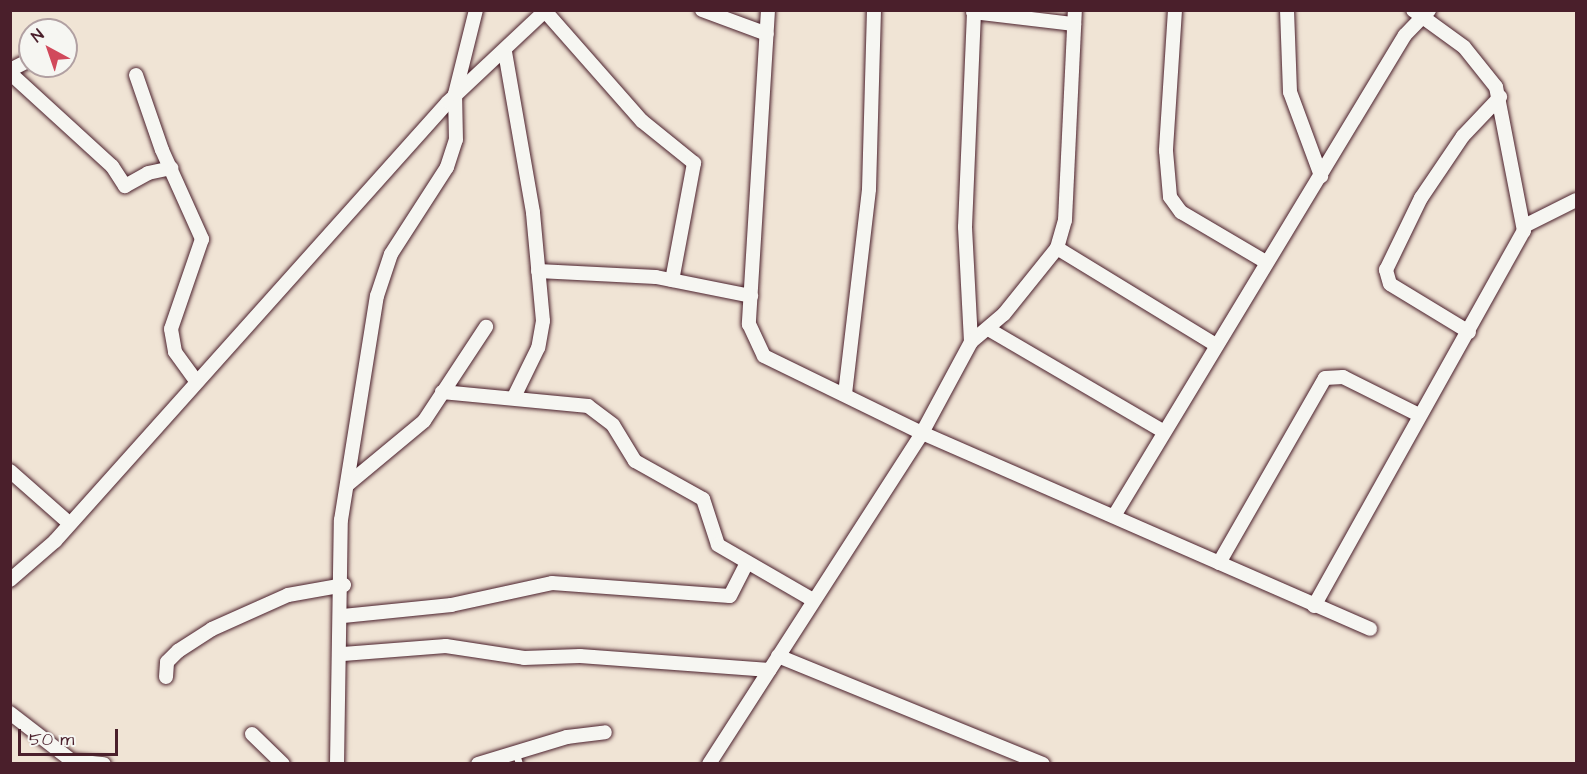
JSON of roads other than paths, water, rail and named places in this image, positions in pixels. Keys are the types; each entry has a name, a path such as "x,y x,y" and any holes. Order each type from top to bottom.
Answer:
{"street":[{"path":"337,764 343,654 344,585 341,520 377,296 392,254 447,167 456,140 455,94 476,10"},
{"path":"702,10 767,34"},
{"path":"768,10 750,330 764,356 779,368 844,394 922,434 1370,629"},
{"path":"844,394 869,189 874,10"},
{"path":"1175,10 1166,151 1170,197 1181,212 1266,262"},
{"path":"1287,10 1290,92 1321,176"},
{"path":"11,579 69,523 455,94 505,52 545,11 642,121 694,163 672,280"},
{"path":"709,764 922,434 971,342 990,330 1057,248 1065,220 1074,17 973,11 964,227 971,342"},
{"path":"1114,516 1214,344 1321,176 1420,13 1485,66 1500,97 1524,226 1515,256 1419,415 1314,606"},
{"path":"505,52 517,99 520,162 533,213 543,321 538,348 514,396"},
{"path":"10,71 112,166 125,186 148,172 171,168"},
{"path":"136,75 171,168 202,239 171,329 175,352 197,382"},
{"path":"1469,332 1390,284 1386,270 1421,198 1463,136 1500,97"},
{"path":"1524,226 1576,200"},
{"path":"1057,248 1214,344"},
{"path":"538,271 672,280 751,296"},
{"path":"347,485 424,421 486,327"},
{"path":"990,330 1163,431"},
{"path":"1219,563 1325,378 1343,377 1419,415"},
{"path":"442,392 514,396 588,406 603,416 635,461 703,499 718,545 746,565 813,600"},
{"path":"10,471 69,523"},
{"path":"343,616 451,605 552,583 730,596 746,565"},
{"path":"166,677 167,662 178,651 212,629 288,595 344,585"},
{"path":"343,654 446,646 524,658 580,656 769,670"},
{"path":"778,656 1043,764"},
{"path":"10,713 74,763 104,764"},
{"path":"478,764 517,757 605,732"},
{"path":"252,734 283,764"}]}
